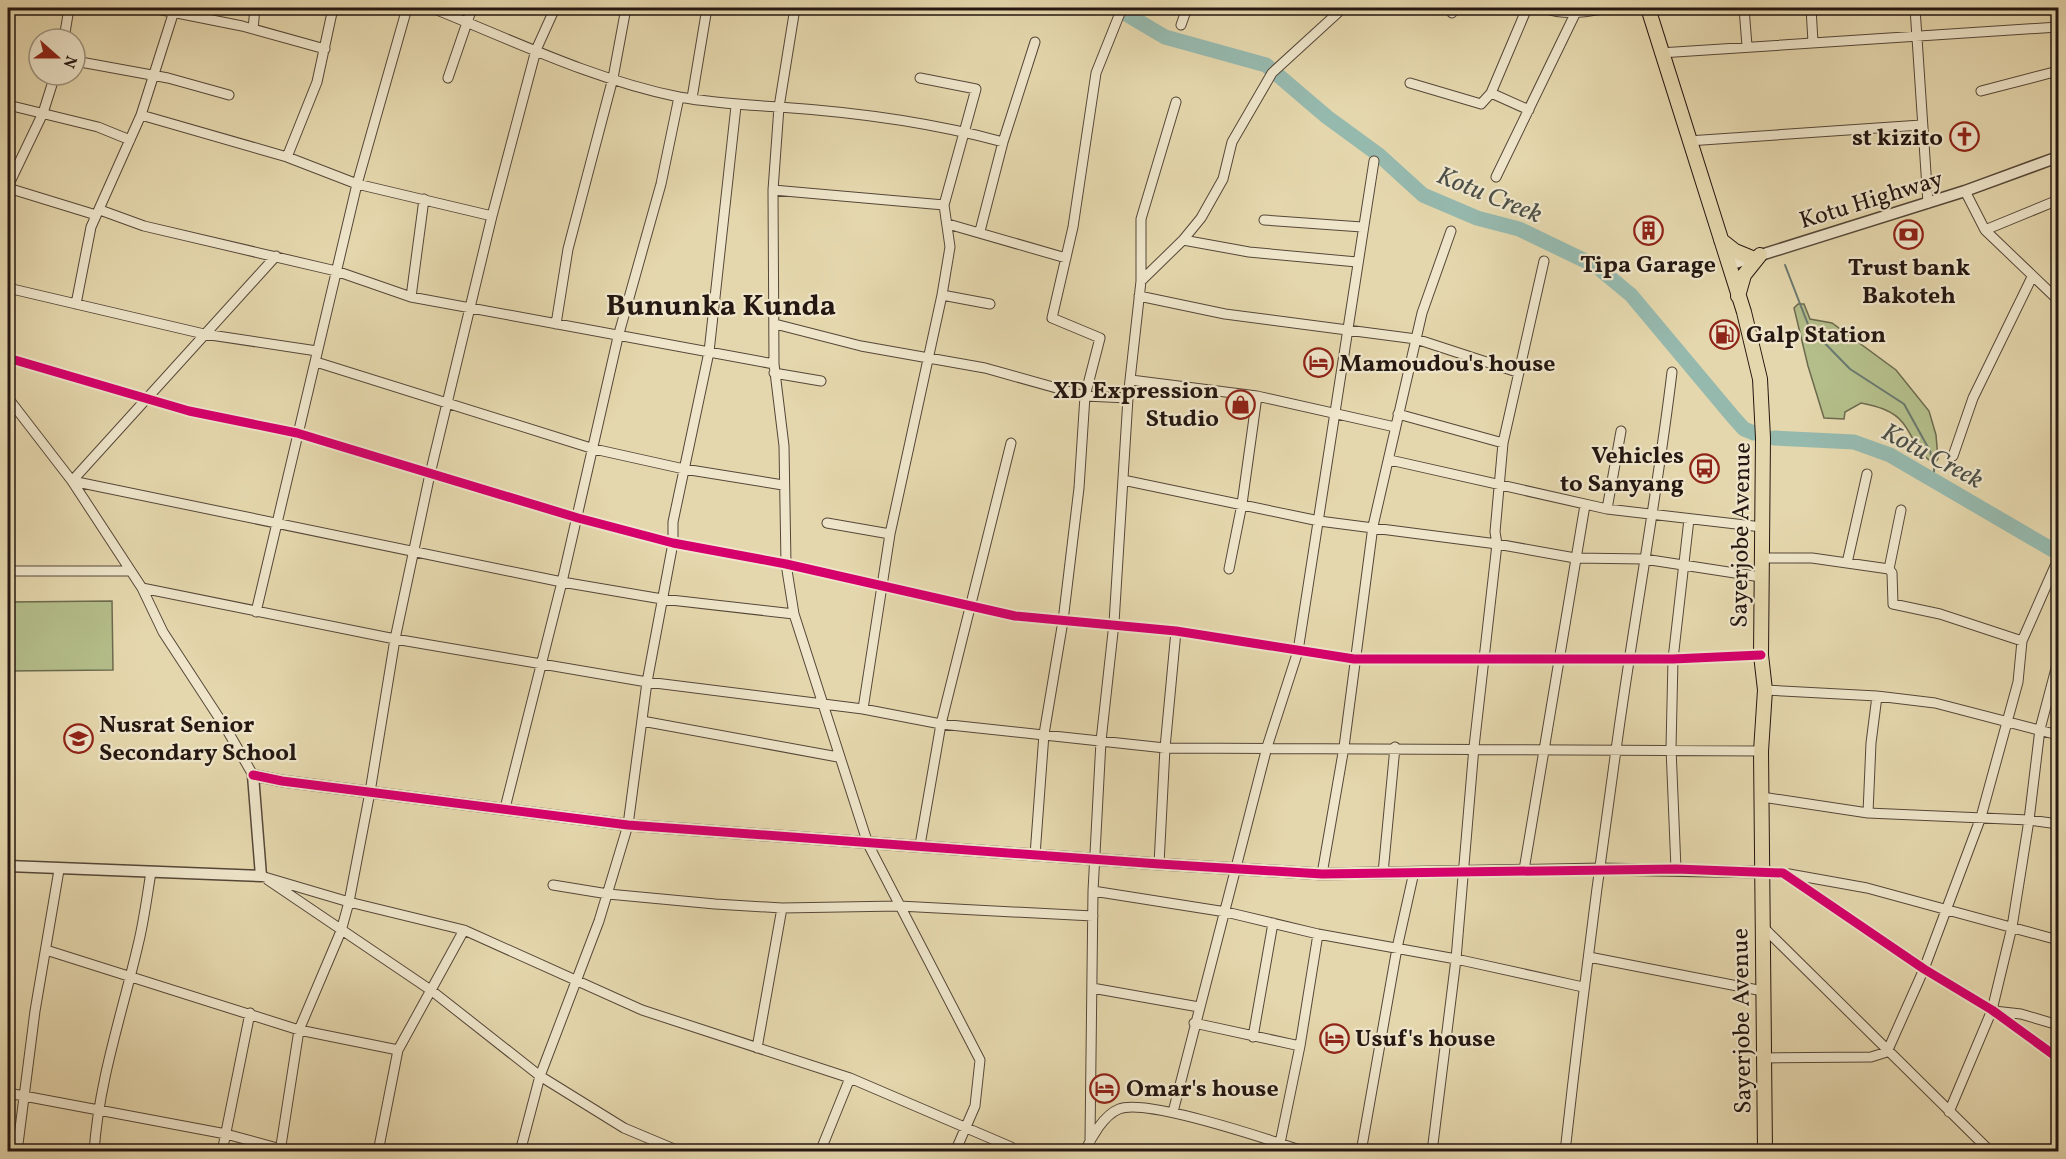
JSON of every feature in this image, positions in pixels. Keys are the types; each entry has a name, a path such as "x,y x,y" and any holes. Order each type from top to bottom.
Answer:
{"main road":[{"name":"Sayerjobe Avenue","path":"1648,8 1660,53 1738,296 1760,379 1763,438 1761,655 1765,690 1761,751 1765,1152"},
{"path":"1720,239 1735,252 1756,256 1744,275 1738,296"}],"street":[{"path":"65,27 69,8"},
{"path":"152,8 175,9 325,49"},
{"path":"253,29 255,8"},
{"path":"287,157 317,82 333,8"},
{"path":"256,612 357,184 407,8"},
{"path":"432,8 613,78 679,97 736,106 779,108 892,120 966,131 1003,142"},
{"path":"448,78 472,8"},
{"path":"281,1150 299,1030 341,931 349,902 395,639 430,474 492,216 536,50 555,8"},
{"path":"556,324 568,249 613,78 626,8"},
{"path":"692,98 707,8"},
{"path":"795,8 779,108 773,190 776,324 774,369 784,446 786,564 794,614 838,757 868,844 980,1060 975,1106 955,1152"},
{"path":"1035,855 1044,734 1062,621 1079,488 1085,396 1100,338 1052,318 1066,258 1096,73 1101,55 1122,8"},
{"path":"1181,25 1187,8"},
{"path":"1141,281 1183,240 1218,190 1226,171 1232,142 1274,70 1342,8"},
{"path":"1410,83 1481,104 1491,93 1527,8"},
{"path":"1543,8 1561,14 1608,8"},
{"path":"1744,8 1747,46"},
{"path":"1811,8 1813,42"},
{"path":"1915,8 1928,203"},
{"path":"76,304 85,255 98,213 156,76 175,9"},
{"path":"1496,177 1575,14"},
{"path":"1660,53 2058,27"},
{"path":"980,231 1003,142 1035,42"},
{"path":"87,63 156,76 229,95"},
{"path":"1981,92 2058,71"},
{"path":"863,709 880,587 942,295 950,247 944,205 976,89 920,78"},
{"path":"51,87 43,113 8,187 144,226 276,255 336,271 411,297 708,352 821,381"},
{"path":"1491,93 1528,110"},
{"path":"505,808 544,662 618,337 661,184 679,97"},
{"path":"1090,1139 1093,891 1101,741 1114,623 1128,398 1141,281 1141,219 1176,102"},
{"path":"8,105 98,127 130,140"},
{"path":"520,1152 540,1076 578,980 608,894 628,825 647,682 673,543 673,522 708,352 736,106"},
{"path":"141,115 287,157 357,184 492,216"},
{"path":"1688,141 1921,125"},
{"name":"Kotu Highway","path":"1728,266 1965,191 2058,157"},
{"path":"1173,1112 1198,1007 1226,912 1267,747 1298,651 1346,328 1374,161"},
{"path":"773,190 944,205"},
{"path":"1965,191 1985,230 2058,300"},
{"path":"411,297 424,199"},
{"path":"1985,230 2058,199"},
{"path":"1264,220 1362,227"},
{"path":"948,224 980,231 1066,258"},
{"path":"1322,874 1344,747 1373,526 1422,313 1451,231"},
{"path":"1183,240 1249,252 1357,262"},
{"path":"72,481 276,255"},
{"path":"1432,1152 1456,959 1474,747 1497,544 1495,532 1501,486 1503,443 1517,372 1544,261"},
{"path":"1953,456 1973,398 2032,277"},
{"path":"8,288 76,304 103,313 204,334 317,351"},
{"path":"942,295 990,304"},
{"path":"1139,296 1225,314 1346,328 1416,339 1517,372"},
{"path":"776,324 861,346 984,368 1085,396 1128,398"},
{"path":"8,358 189,411 297,433 578,518 673,543 786,564 1015,616 1114,623 1354,659 1673,659 1761,655"},
{"path":"315,362 594,449 684,469 783,485"},
{"path":"1565,1152 1583,987 1672,372"},
{"path":"1131,381 1257,396 1335,411 1395,427"},
{"path":"1229,568 1242,504 1257,396"},
{"path":"8,399 72,481 142,588 163,632 227,730 253,775 261,876"},
{"path":"1398,414 1503,443"},
{"path":"1607,509 1621,431"},
{"path":"921,845 941,724 1011,443"},
{"path":"1390,460 1607,509 1762,527"},
{"path":"1847,563 1866,474"},
{"path":"1123,480 1319,521 1373,526 1575,558 1644,559 1761,577"},
{"path":"72,481 276,521 562,582 662,599 794,614"},
{"path":"1524,870 1585,505"},
{"path":"1889,569 1901,510"},
{"path":"1676,869 1671,748 1673,659 1689,519"},
{"path":"827,523 890,534"},
{"path":"1761,558 1812,558 1889,569 1893,573 1893,604 1940,614 2022,641"},
{"path":"1763,1058 1871,1057 1887,1052 1924,969 1981,817 2018,682 2022,641 2055,566"},
{"path":"8,571 129,571"},
{"path":"142,588 395,639 544,662 647,682 863,709 941,724 1165,748 1474,747 1761,751"},
{"path":"1159,864 1165,748 1176,631"},
{"path":"1949,1112 1992,1010 2012,927 2029,820 2040,729 2055,686 2058,661"},
{"path":"1765,690 1877,696 1935,703 2058,735"},
{"path":"1868,813 1877,696"},
{"path":"642,721 838,757"},
{"path":"1383,873 1395,747"},
{"path":"253,775 282,781 628,825 868,844 921,845 1095,860 1322,874 1601,869 1784,873 1867,888 2058,940"},
{"path":"1762,797 1868,813 1981,817 2058,824"},
{"path":"8,866 59,870 261,876 349,902 464,930 642,1010 850,1078 1011,1147 1015,1152"},
{"path":"17,1152 34,1011 59,870"},
{"path":"94,1152 97,1109 130,976 151,872"},
{"path":"1361,1152 1397,948 1414,872"},
{"path":"1784,873 1924,969 1992,1010 2058,1058"},
{"path":"261,876 432,992 540,1076 624,1128 681,1152"},
{"path":"552,885 608,894 782,908 899,906 1093,916"},
{"path":"1093,891 1226,912 1318,934 1456,959 1583,987"},
{"path":"757,1048 782,908"},
{"path":"1253,1037 1273,923"},
{"path":"1762,926 1887,1052 1991,1152"},
{"path":"378,1152 398,1050 432,992 464,930"},
{"path":"1280,1143 1300,1046 1318,934"},
{"path":"46,950 299,1030 398,1050"},
{"path":"1589,957 1763,991"},
{"path":"1092,988 1198,1007"},
{"path":"1992,1010 2021,1014 2058,1025"},
{"path":"222,1152 249,1013"},
{"path":"1194,1023 1300,1046"},
{"path":"820,1152 850,1078"},
{"path":"8,1093 226,1134 281,1150 303,1152"},
{"path":"1085,1152 1090,1139 1109,1116 1119,1109 1132,1107 1173,1112 1306,1152"}],"green space":[{"path":"1798,304 1804,304 1810,319 1832,323 1896,370 1929,411 1936,435 1938,459 1934,463 1920,450 1899,419 1884,409 1861,403 1845,412 1844,419 1824,418 1794,308"},
{"path":"112,601 113,670 8,671 8,602"}],"waterway":[{"name":"Kotu Creek","path":"1116,8 1165,37 1266,65 1327,117 1379,155 1423,195 1477,218 1519,229 1596,266 1631,295 1734,418 1744,429 1754,433"},
{"path":"1785,265 1809,327 1850,369 1904,404 1930,451 1934,466 1934,480"},
{"name":"Kotu Creek","path":"1774,438 1854,442 1890,455 2058,553"}],"cycle path":[{"path":"8,358 189,411 297,433 578,518 673,543 786,564 1015,616 1176,631 1354,659 1673,659 1761,655"},
{"path":"253,775 282,781 628,825 1159,864 1322,874 1676,869 1783,873 1924,969 1992,1010 2058,1058"}],"place":[{"name":"st kizito","path":"1964,137"},
{"name":"Tipa Garage","path":"1648,231"},
{"name":"Trust bank Bakoteh","path":"1909,234"},
{"name":"Galp Station","path":"1725,334"},
{"name":"Mamoudou's house","path":"1318,363"},
{"name":"XD Expression Studio","path":"1240,404"},
{"name":"Vehicles to Sanyang","path":"1705,469"},
{"name":"Nusrat Senior Secondary School","path":"78,738"},
{"name":"Usuf's house","path":"1334,1038"},
{"name":"Omar's house","path":"1105,1088"}],"district":[{"name":"Bununka Kunda","path":"721,305"}]}
